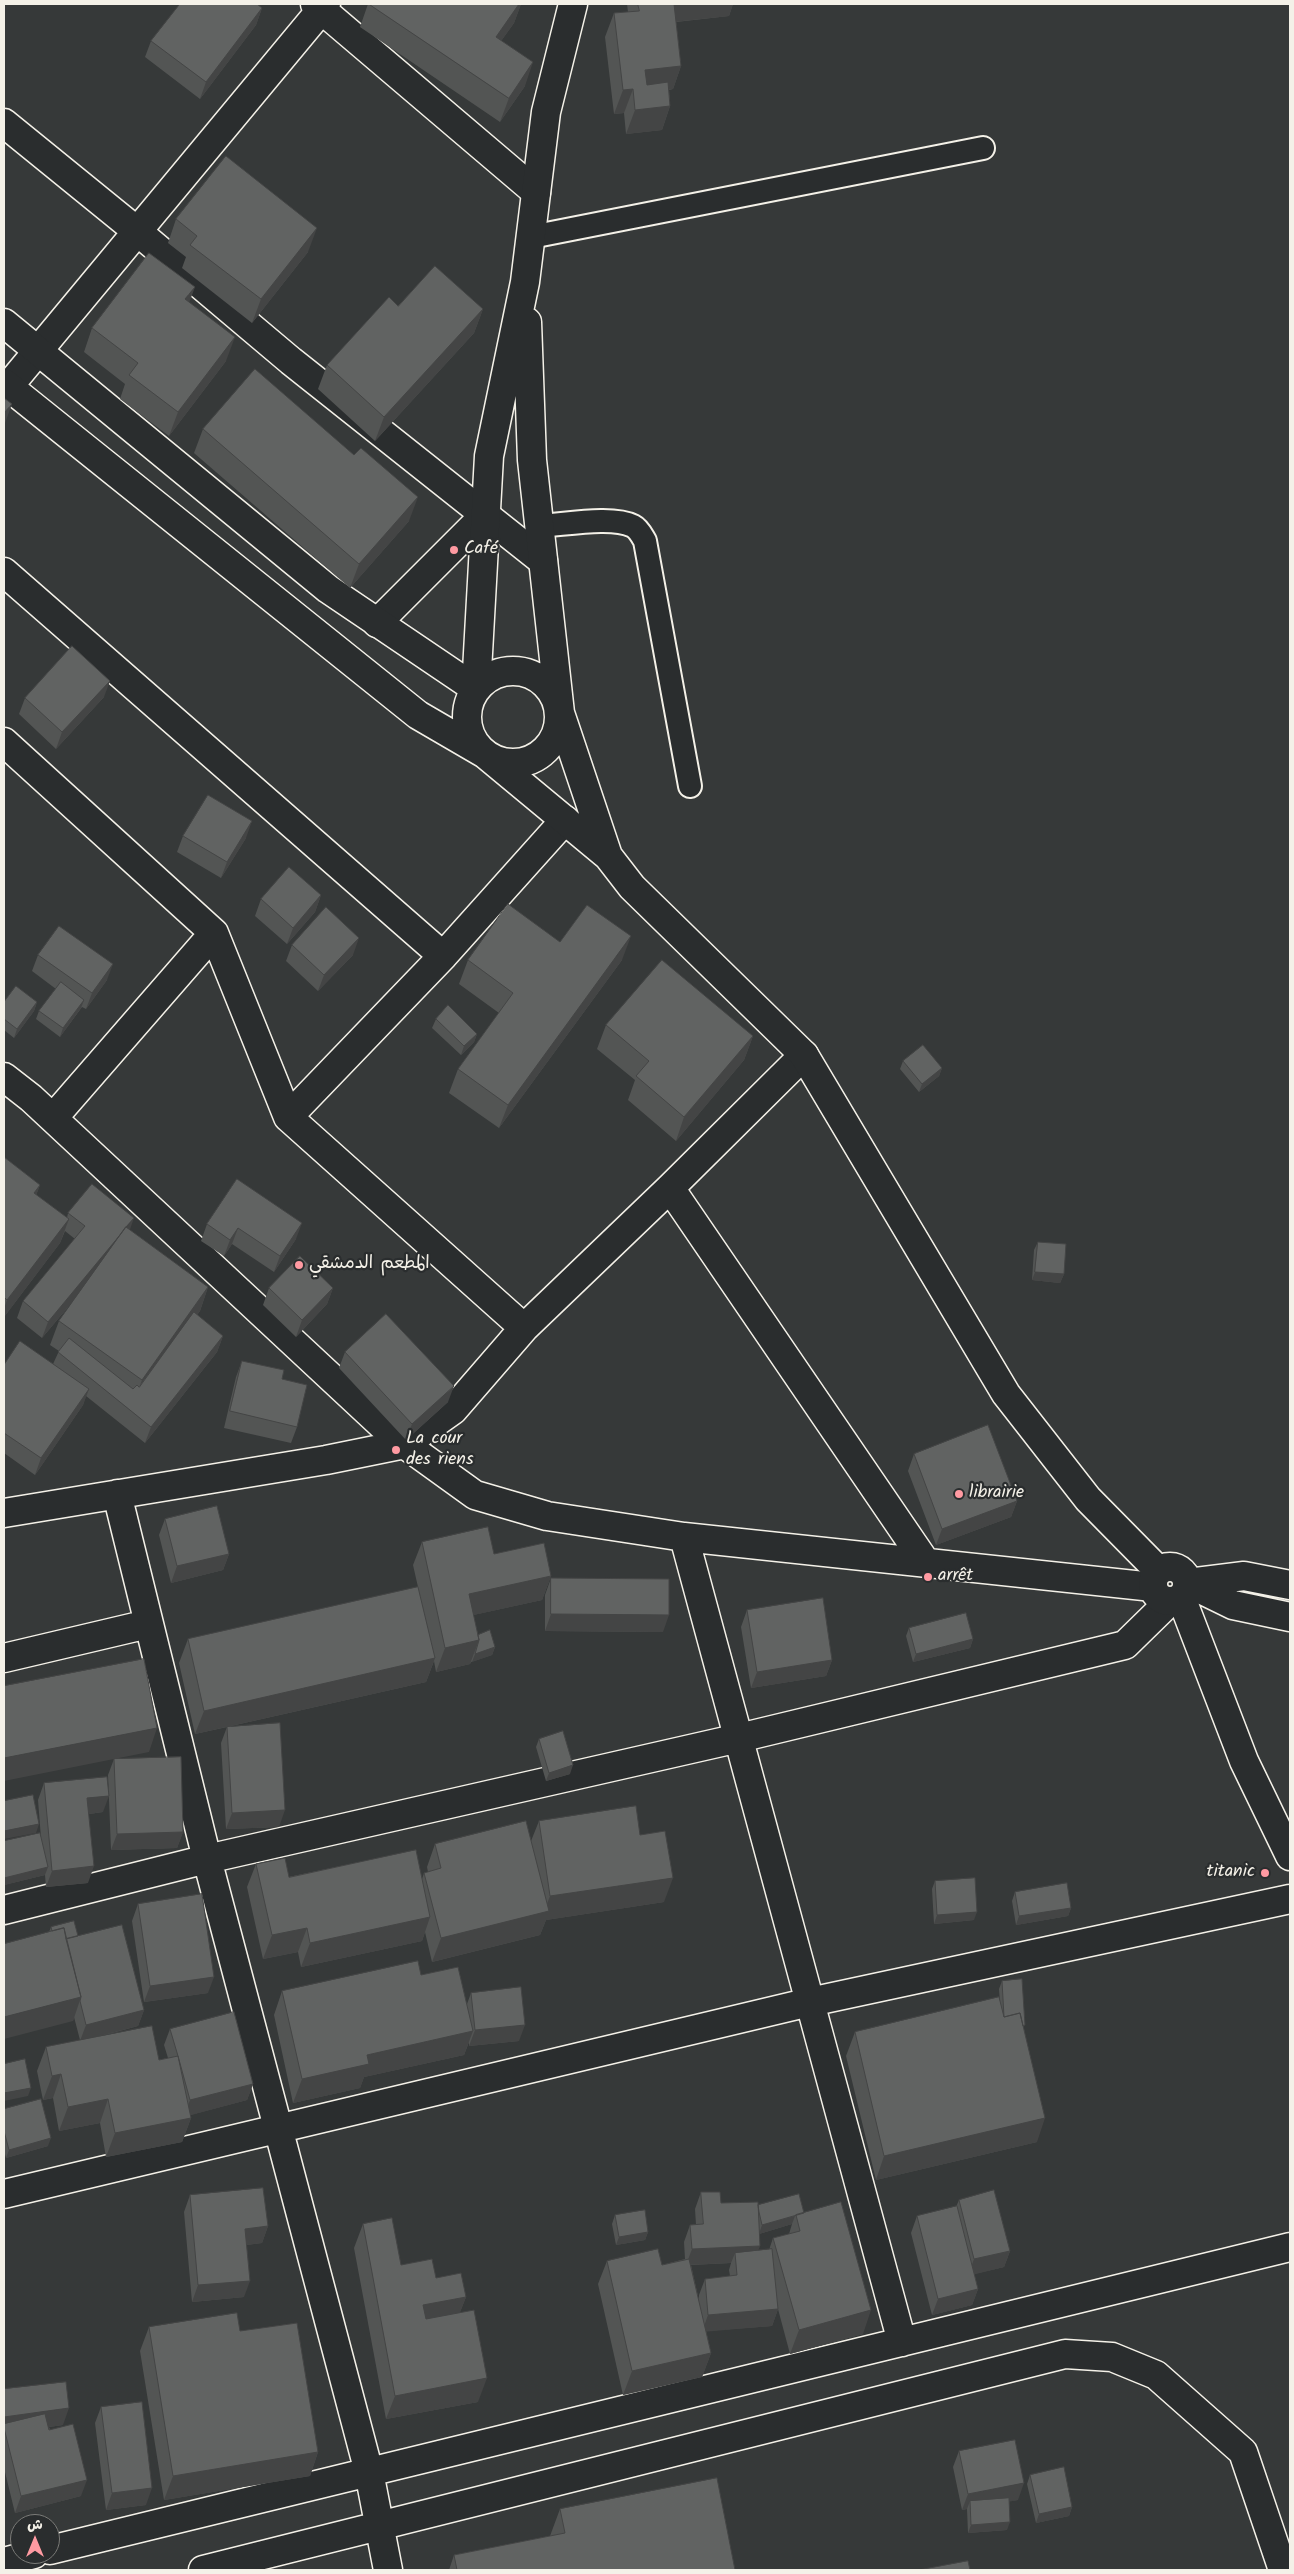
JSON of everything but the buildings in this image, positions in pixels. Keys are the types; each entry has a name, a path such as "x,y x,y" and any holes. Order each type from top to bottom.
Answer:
{"street":[{"path":"476,689 489,456 525,282 546,112 573,4"},
{"path":"525,282 532,460 560,714 558,730 551,744 540,756 512,764 498,762 418,715 6,385 39,352 321,6 536,192"},
{"path":"4,123 138,232 290,361 486,514 543,561"},
{"path":"4,324 328,589 476,689"},
{"path":"377,623 486,514"},
{"path":"4,572 443,956"},
{"path":"608,856 556,698 547,685 534,675 519,671 502,671 488,678 476,689 469,701 466,716 468,731 474,744 608,856 632,886 804,1055 1006,1394 1088,1499 1170,1588 1244,1760 1290,1856"},
{"path":"4,742 214,933 288,1117 524,1328"},
{"path":"288,1117 443,956 565,820"},
{"path":"53,1118 214,933"},
{"path":"4,1512 405,1444 452,1410 524,1328 670,1188 804,1055"},
{"path":"4,1076 53,1118 405,1444 475,1495 547,1516 684,1537 1170,1588 1233,1606 1290,1617"},
{"path":"4,1104 31,1098"},
{"path":"670,1188 926,1563"},
{"path":"117,1494 206,1859 369,2472 388,2570"},
{"path":"684,1537 902,2342"},
{"path":"4,1910 206,1859 739,1738 1125,1645 1170,1588 1244,1576 1290,1585"},
{"path":"4,1658 148,1624"},
{"path":"4,2194 810,2002 1290,1899"},
{"path":"60,2548 1290,2247"},
{"path":"203,2570 1065,2354 1112,2356 1156,2375 1243,2452 1283,2570"}],"lane":[{"path":"531,237 983,148"},
{"path":"539,526 612,521 632,526 640,532 645,541 690,786"}],"place":[{"name":"Café","path":"454,550"},
{"name":"المطعم الدمشقي","path":"299,1265"},
{"name":"La cour des riens","path":"396,1450"},
{"name":"librairie","path":"959,1494"},
{"name":"arrêt","path":"928,1577"},
{"name":"titanic","path":"1265,1873"}]}
